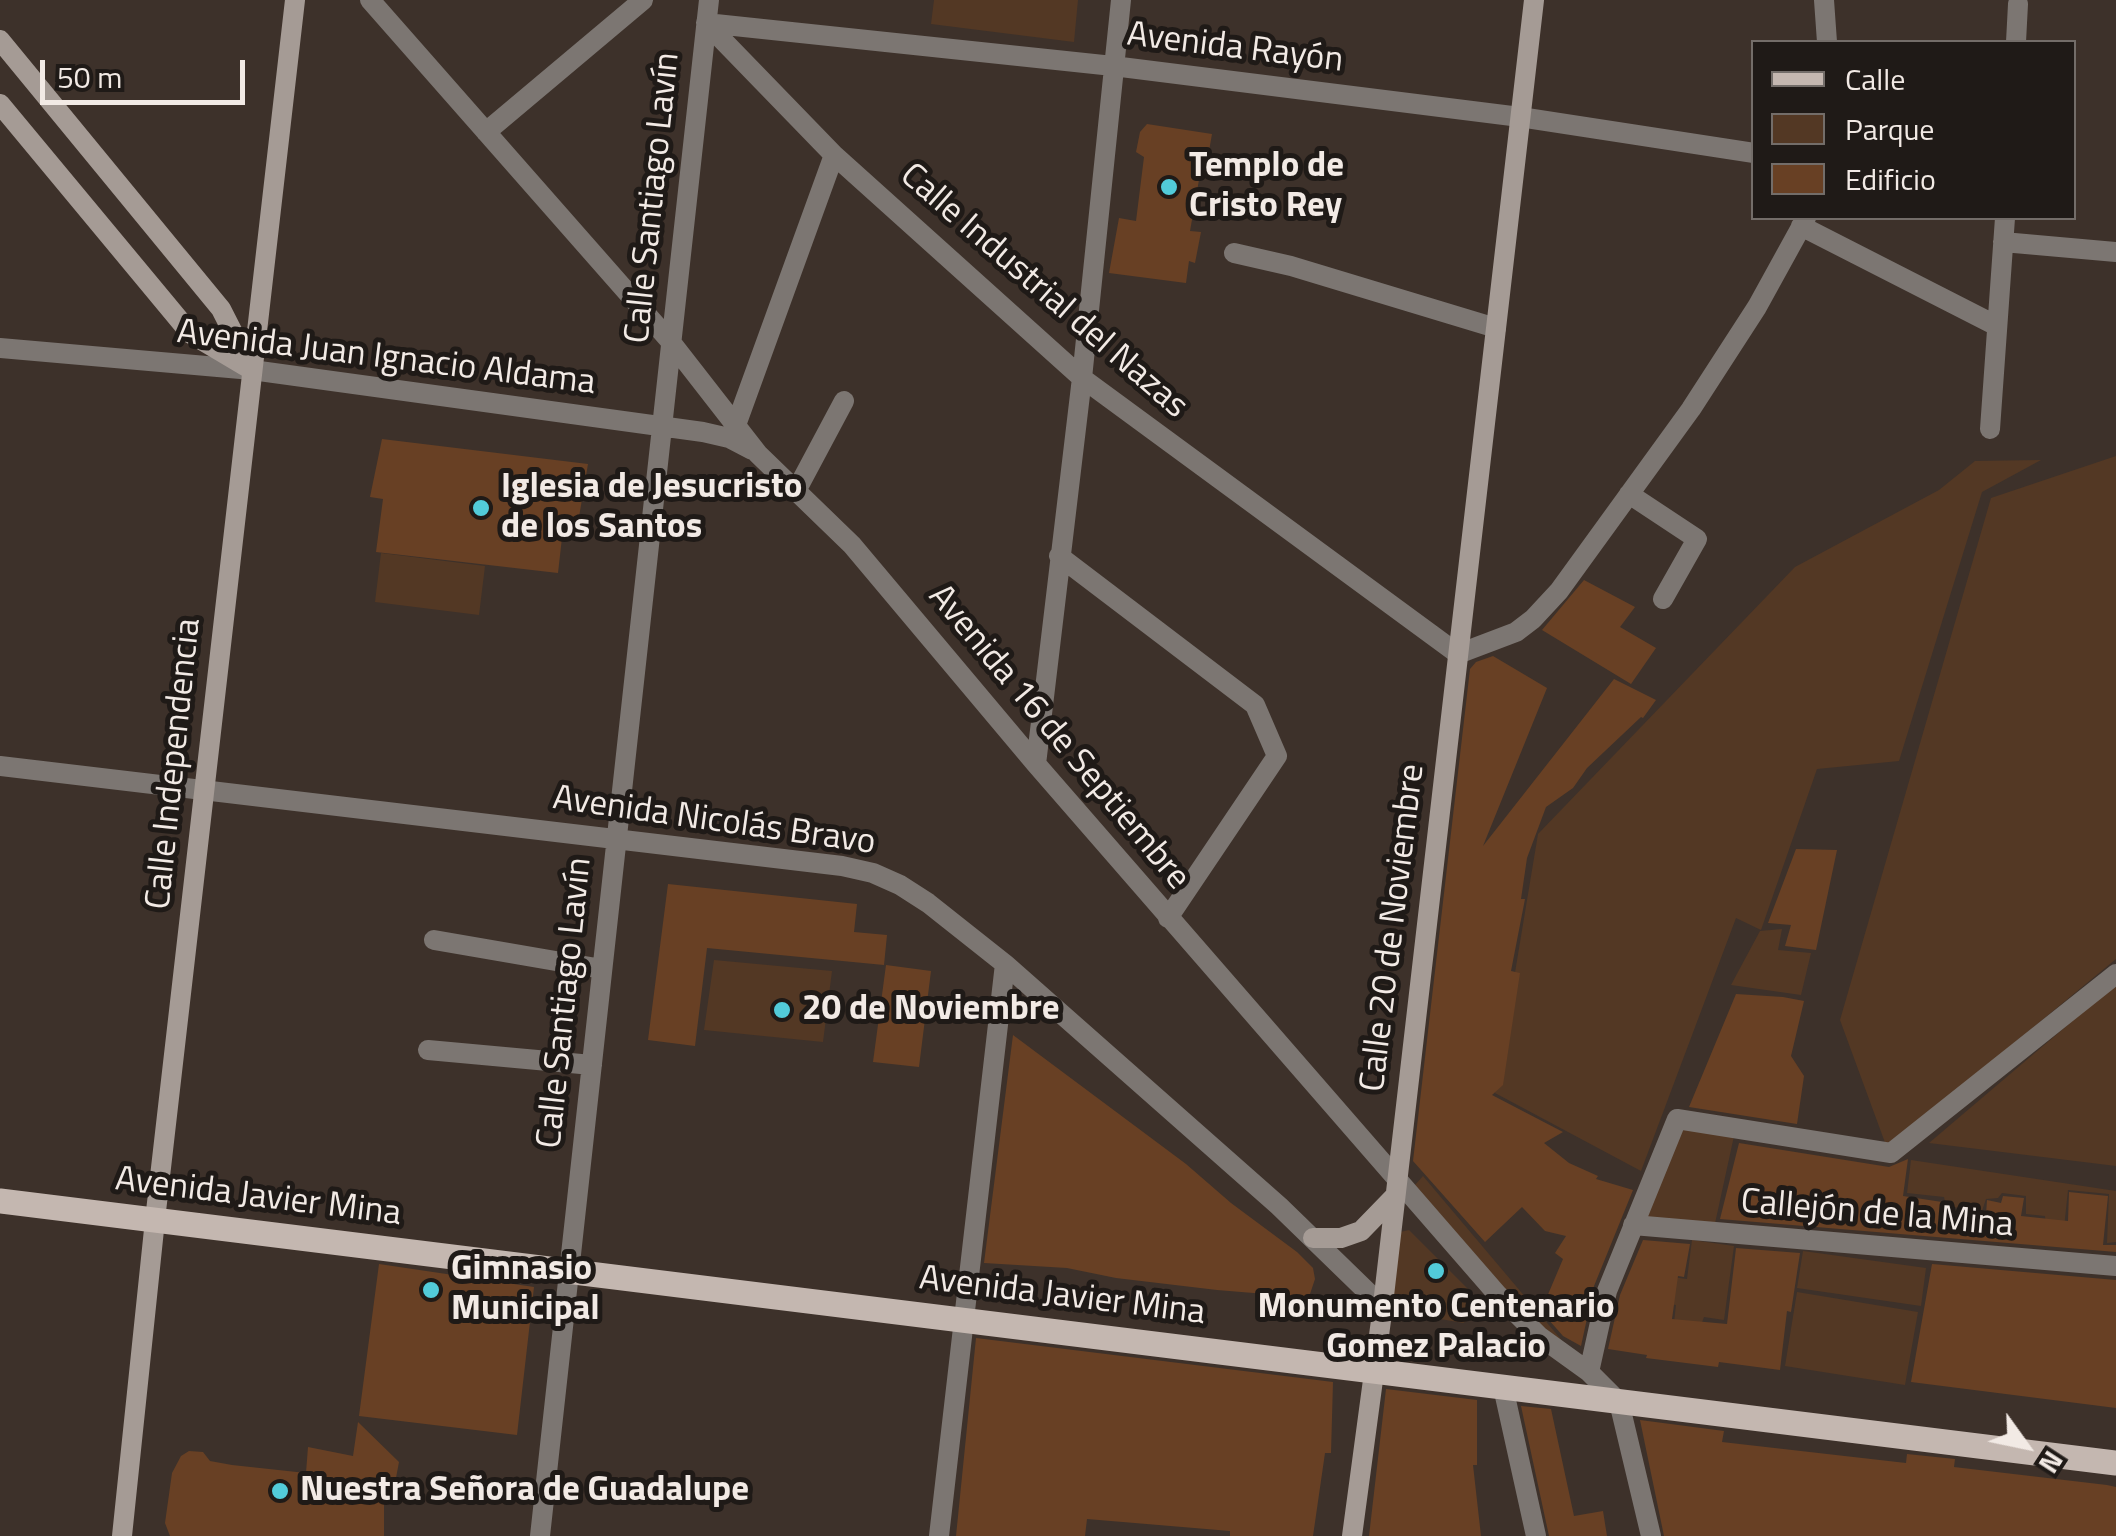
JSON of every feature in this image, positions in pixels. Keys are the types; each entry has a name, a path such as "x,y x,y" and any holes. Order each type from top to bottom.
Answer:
{"main road":[{"name":"Calle Independencia","path":"122,1536 295,0"},
{"name":"Calle 20 de Noviembre","path":"1352,1536 1375,1371 1534,0"},
{"path":"0,40 222,309 252,370"},
{"path":"0,104 192,334 252,370"},
{"path":"1313,1238 1341,1238 1361,1230 1396,1187"},
{"name":"Avenida Javier Mina","path":"0,1201 2116,1463"}],"street":[{"name":"Avenida 16 de Septiembre","path":"370,0 670,341 758,454 852,546 1396,1187 1539,1336 1590,1372 1619,1402"},
{"path":"486,132 643,0"},
{"name":"Calle Santiago Lavín","path":"540,1536 709,0"},
{"path":"1036,764 1082,378 1121,0"},
{"path":"1824,0 1827,40"},
{"path":"2016,40 2018,4"},
{"name":"Avenida Rayón","path":"706,24 1113,66 1520,117 1751,153"},
{"name":"Calle Industrial del Nazas","path":"706,24 834,155 1082,378 1458,654"},
{"path":"736,425 834,155"},
{"path":"1990,430 2004,220"},
{"path":"1458,654 1516,632 1558,591 1691,410 1757,308 1804,222 1998,326"},
{"path":"2003,242 2116,252"},
{"path":"1234,253 1291,266 1496,328"},
{"name":"Avenida Juan Ignacio Aldama","path":"0,348 252,370 703,432 730,438 758,454"},
{"path":"796,491 844,400"},
{"path":"1629,494 1697,539 1663,599"},
{"path":"1059,556 1255,706 1277,756 1168,918"},
{"name":"Avenida Nicolás Bravo","path":"0,766 842,866 873,874 928,903 1004,964 1313,1238 1382,1307"},
{"path":"434,940 602,969"},
{"path":"939,1536 1004,964"},
{"path":"1590,1372 1607,1290 1677,1118 1891,1153 2116,974"},
{"path":"428,1050 592,1065"},
{"name":"Callejón de la Mina","path":"1633,1225 2116,1266"},
{"path":"1503,1387 1536,1536"},
{"path":"1619,1402 1651,1536"}],"green space":[{"path":"934,0 1078,0 1074,42 931,24"},
{"path":"2116,456 2116,959 1887,1148 1840,1020 1991,498"},
{"path":"2041,460 1982,492 1899,761 1817,769 1761,930 1736,918 1641,1171 1495,1093 1538,834 1795,567 1939,490 1975,461"},
{"path":"381,553 485,566 479,615 375,602"},
{"path":"1782,929 1778,950 1811,953 1801,995 1731,985 1760,931"},
{"path":"714,960 832,971 823,1042 704,1030"},
{"path":"2116,984 2116,1166 1929,1143"},
{"path":"1679,1124 1734,1136 1714,1228 1639,1221"},
{"path":"1911,1160 2116,1191 2116,1242 2107,1243 2109,1194 2068,1190 2064,1228 2046,1226 2045,1216 2026,1214 2026,1196 2002,1193 1998,1198 1986,1199 1982,1211 1946,1206 1944,1197 1907,1193"},
{"path":"1423,1176 1570,1350 1521,1327 1407,1194"},
{"path":"1409,1230 1471,1292 1476,1301 1474,1317 1463,1323 1395,1308 1390,1300 1400,1232"},
{"path":"1692,1240 1734,1246 1724,1320 1704,1317 1701,1325 1674,1322 1676,1305 1653,1302 1657,1275 1687,1279"},
{"path":"1803,1251 1926,1268 1921,1306 1797,1288"},
{"path":"1797,1292 1918,1312 1905,1385 1785,1366"}],"building":[{"name":"Templo de Cristo Rey","path":"1147,124 1212,134 1209,151 1203,157 1190,231 1201,232 1195,263 1189,261 1186,283 1109,273 1119,218 1136,221 1144,157 1136,152 1140,132"},
{"name":"Iglesia de Jesucristo de los Santos","path":"382,439 588,464 579,517 564,520 558,573 376,552 383,499 370,497"},
{"path":"1584,580 1635,607 1620,627 1656,648 1631,684 1542,630"},
{"path":"1493,656 1547,688 1483,846 1614,679 1656,700 1643,718 1587,768 1573,788 1546,807 1527,858 1521,899 1525,899 1511,971 1520,973 1503,1085 1492,1095 1563,1132 1544,1143 1569,1163 1598,1176 1596,1179 1633,1190 1594,1286 1581,1346 1563,1336 1541,1311 1563,1259 1555,1253 1566,1236 1545,1231 1522,1207 1485,1242 1413,1161 1470,669 1476,662"},
{"path":"1796,849 1837,850 1816,950 1785,946 1791,925 1768,923"},
{"path":"668,884 857,904 854,932 887,935 884,965 707,948 695,1046 648,1040"},
{"path":"886,965 931,971 919,1067 873,1062"},
{"path":"1736,994 1804,1001 1791,1056 1804,1076 1797,1124 1689,1107"},
{"path":"1013,1035 1297,1252 1313,1268 1315,1279 1310,1294 1302,1297 1217,1290 1067,1268 984,1263"},
{"path":"1739,1143 1889,1167 1908,1159 1903,1196 1942,1202 1941,1208 1986,1215 1987,1200 2001,1203 2003,1196 2024,1198 2021,1216 2068,1221 2069,1192 2108,1196 2103,1245 2116,1245 2116,1252 1720,1219"},
{"path":"1643,1240 1690,1244 1684,1277 1678,1276 1672,1319 1727,1324 1736,1248 1800,1253 1791,1312 1787,1311 1780,1370 1719,1362 1718,1367 1608,1349 1620,1295"},
{"path":"379,1264 534,1287 517,1435 359,1416"},
{"path":"1932,1264 2116,1280 2116,1408 1911,1382"},
{"path":"976,1338 1333,1382 1331,1453 1325,1453 1313,1536 1230,1536 1230,1531 1087,1519 1085,1536 956,1536"},
{"path":"1386,1389 1477,1400 1477,1465 1473,1465 1481,1536 1369,1536"},
{"path":"1521,1406 1551,1409 1574,1516 1603,1511 1607,1536 1549,1536"},
{"path":"1640,1420 1724,1431 1722,1442 1906,1463 1907,1454 1955,1459 1954,1467 2116,1487 2116,1536 1664,1536"},
{"name":"Nuestra Señora de Guadalupe","path":"358,1422 399,1462 395,1483 384,1498 384,1536 170,1536 165,1523 172,1473 181,1456 189,1451 203,1452 210,1461 306,1473 308,1447 353,1456"}],"place":[{"name":"Templo de Cristo Rey","path":"1169,187"},
{"name":"Iglesia de Jesucristo de los Santos","path":"481,508"},
{"name":"20 de Noviembre","path":"782,1010"},
{"name":"Monumento Centenario Gomez Palacio","path":"1436,1271"},
{"name":"Gimnasio Municipal","path":"431,1290"},
{"name":"Nuestra Señora de Guadalupe","path":"280,1491"}]}
